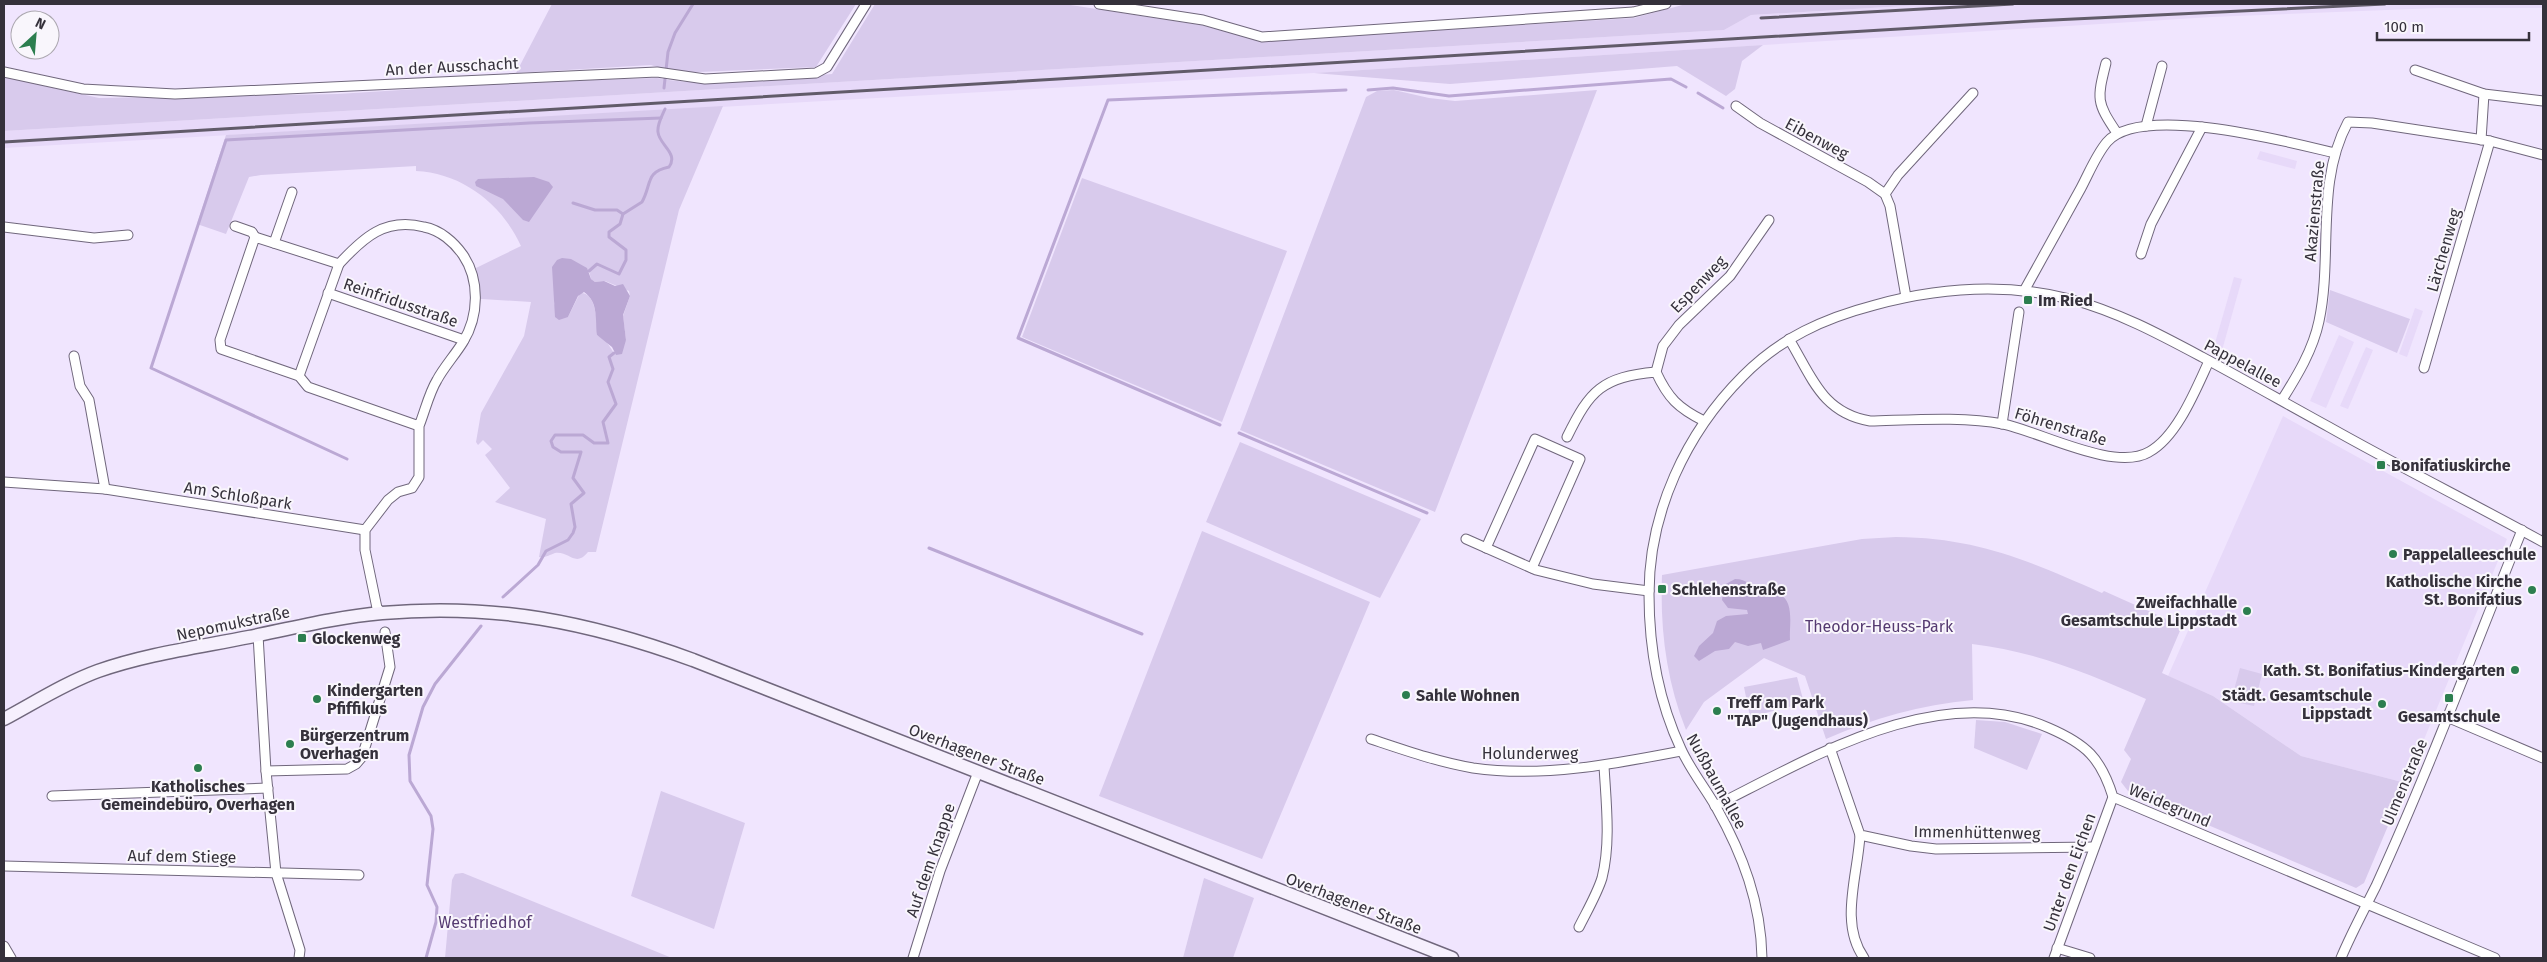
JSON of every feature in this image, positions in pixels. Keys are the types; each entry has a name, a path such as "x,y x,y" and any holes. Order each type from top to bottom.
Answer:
{"main road":[{"name":"Nepomukstraße","path":"4,719 96,671 126,662 258,635 382,613 481,611"},
{"name":"Overhagener Straße","path":"481,611 554,619 636,639 1452,958"}],"street":[{"name":"An der Ausschacht","path":"4,72 83,89 175,94 657,72 705,79 816,73 827,67 866,4"},
{"path":"1099,4 1203,20 1262,37 1633,12 1666,4"},
{"path":"2106,62 2098,93 2102,110 2117,133"},
{"path":"2146,126 2162,66"},
{"path":"2415,70 2484,94 2543,101"},
{"path":"1906,297 1890,206 1885,194 1898,175 1973,93"},
{"path":"2484,94 2485,141"},
{"name":"Eibenweg","path":"1736,106 1760,123 1868,182 1885,194"},
{"name":"Akazienstraße","path":"2282,400 2303,366 2319,322 2324,284 2328,198 2335,153 2348,122 2357,121 2485,141 2543,155"},
{"path":"2024,291 2094,164 2107,142 2117,133 2146,126 2230,129 2335,153"},
{"path":"2141,254 2151,224 2202,127"},
{"name":"Lärchenweg","path":"2424,368 2485,141"},
{"path":"274,243 292,192"},
{"name":"Espenweg","path":"1656,372 1663,346 1679,325 1730,276 1769,220"},
{"path":"235,226 252,232 255,237 339,264 374,232 393,226 411,224 437,232 458,248 470,265 473,275 475,302 464,340 436,381 419,426 420,476 412,488 398,492 388,500 365,530 365,550 377,608 382,613"},
{"path":"4,227 94,238 128,235"},
{"path":"255,237 220,340 221,349 300,376 308,388 419,426"},
{"name":"Reinfridusstraße","path":"300,376 339,264"},
{"name":"Pappelallee","path":"1906,297 1948,291 2024,291 2068,298 2138,322 2392,462 2543,542"},
{"name":"Reinfridusstraße","path":"328,293 464,340"},
{"name":"Nußbaumallee","path":"1762,958 1762,933 1748,871 1715,806 1682,751 1661,697 1652,642 1649,591 1661,514 1683,456 1704,421 1721,399 1762,357 1789,339 1821,322 1906,297"},
{"name":"Föhrenstraße","path":"2002,424 2019,312"},
{"name":"Föhrenstraße","path":"1789,339 1826,399 1843,413 1870,421 2002,424 2046,436 2084,451 2119,458 2149,453 2168,435 2184,411 2209,361"},
{"path":"74,356 80,386 89,400 105,489"},
{"path":"1567,437 1582,406 1601,386 1628,375 1656,372 1666,394 1685,411 1704,421"},
{"path":"1486,548 1535,439 1580,459 1532,568"},
{"name":"Am Schloßpark","path":"4,482 105,489 365,530"},
{"name":"Ulmenstraße","path":"2341,958 2375,888 2447,717 2522,530"},
{"path":"1466,539 1532,568 1593,584 1649,591"},
{"path":"266,771 347,769 356,764 362,757 390,667 385,632"},
{"path":"258,635 266,771 276,873 299,954"},
{"name":"Weidegrund","path":"1715,806 1830,748 1868,734 1923,719 1970,712 1999,714 2044,726 2084,746 2096,758 2107,776 2113,797 2490,957"},
{"path":"2447,717 2543,758"},
{"name":"Holunderweg","path":"1371,739 1446,763 1475,768 1555,770 1604,766 1682,751"},
{"path":"1830,748 1860,835 1851,924 1856,948 1864,958"},
{"path":"1579,927 1601,880 1605,861 1607,818 1604,766"},
{"name":"Auf dem Knappe","path":"913,958 940,871 978,772"},
{"path":"52,796 268,788"},
{"name":"Unter den Eichen","path":"2054,958 2113,797"},
{"name":"Immenhüttenweg","path":"1860,835 1902,844 1936,848 2094,847"},
{"name":"Auf dem Stiege","path":"4,866 359,875"},
{"path":"4,946 11,958"},
{"path":"2057,948 2090,958"}],"shaded area":[{"path":"1938,4 2543,4 2543,8 2437,8 2212,17 1314,73 4,148 4,131 1724,30 1751,15"},
{"path":"2260,151 2297,161 2295,169 2257,159"},
{"path":"534,177 549,182 553,187 529,222 523,220 503,199 476,186 475,182 478,179"},
{"path":"562,258 571,259 587,268 591,279 595,282 604,281 615,286 623,284 630,296 623,315 626,340 622,354 616,355 612,347 597,335 594,306 589,296 584,292 578,296 568,317 559,320 555,317 552,267 557,260"},
{"path":"2234,277 2242,279 2221,354 2213,350"},
{"path":"2415,308 2423,311 2407,357 2399,354"},
{"path":"2339,335 2354,342 2326,408 2310,401"},
{"path":"2366,347 2373,350 2348,409 2340,406"},
{"path":"2283,416 2507,539 2406,783 2301,756 2213,696 2168,676"},
{"path":"1735,579 1743,580 1763,591 1777,593 1784,597 1789,608 1790,640 1763,650 1761,643 1748,646 1735,642 1729,649 1715,651 1699,661 1694,656 1699,646 1713,633 1717,621 1726,616 1748,614 1747,610 1728,608 1722,600 1724,585"}],"green space":[{"path":"552,4 856,4 816,67 675,73 651,65 516,73"},
{"path":"875,4 1064,4 1201,25 1262,41 1634,18 1686,4 1938,4 1751,15 1724,30 4,131 4,77 99,98 337,94 528,82 657,78 700,83 722,83 832,74"},
{"path":"1763,45 1742,61 1735,89 1726,96 1677,66 1450,84 1314,73"},
{"path":"1394,90 1429,98 1455,101 1597,90 1435,512 1240,430 1366,97 1377,91"},
{"path":"723,106 679,210 596,552 588,552 579,559 560,553 539,557 546,519 495,502 510,488 485,455 492,449 483,440 478,445 476,442 481,413 524,336 531,302 481,299 476,268 521,246 513,231 492,204 479,193 449,178 433,173 416,171 416,166 261,175 249,177 226,234 197,224 226,135","holes":["589,271 591,279 595,282 605,281 629,291 630,296 623,316 626,340 614,353 606,341 597,335 595,309 590,297 580,293 568,317 554,304 555,291"]},
{"path":"1082,178 1287,251 1222,422 1022,337"},
{"path":"2330,290 2410,319 2397,353 2326,322"},
{"path":"1240,442 1421,519 1380,598 1206,522"},
{"path":"1202,531 1370,602 1262,859 1099,796"},
{"name":"Theodor-Heuss-Park","path":"1926,538 1953,542 2003,553 2102,593 2104,591 2182,626 2162,673 2213,696 2301,756 2406,783 2364,883 2356,888 2128,791 2121,782 2131,759 2124,750 2146,699 2082,672 2039,658 1995,647 1972,644 1973,700 1916,709 1862,725 1826,739 1805,676 1764,658 1704,702 1686,730 1669,673 1666,654 1662,615 1662,575 1862,539"},
{"path":"2240,668 2262,674 2254,706 2231,701"},
{"path":"1797,677 1804,703 1750,717 1744,687"},
{"path":"1976,720 2005,722 2042,734 2027,770 1974,748"},
{"path":"661,791 745,823 714,929 631,896"},
{"name":"Westfriedhof","path":"463,873 672,958 445,958 452,880 455,874"},
{"path":"1204,878 1254,898 1233,958 1183,958"}],"waterway":[{"path":"664,88 668,52 675,33 693,4"},
{"path":"1368,90 1393,88 1449,96 1671,79 1686,87"},
{"path":"1220,425 1018,338 1108,100 1346,90"},
{"path":"1698,93 1723,108"},
{"path":"589,271 597,264 619,274 626,260 626,250 609,237 609,232 620,224 623,214 642,202 650,180 656,172 669,167 672,157 659,137 658,132 659,123 665,109"},
{"path":"347,459 151,368 226,140 529,123 661,118"},
{"path":"573,203 595,210 617,210 623,214"},
{"path":"503,597 538,565 546,551 568,540 573,533 575,527 571,504 584,493 573,478 581,452 561,452 553,447 551,441 555,435 583,435 594,443 608,443 603,422 616,404 608,382 613,369 609,357 614,353"},
{"path":"1239,433 1427,513"},
{"path":"929,548 1142,634"},
{"path":"426,958 436,922 437,907 427,885 433,829 431,816 410,781 409,755 423,707 435,684 481,626"}],"railway":[{"path":"1761,18 2013,4"},
{"path":"4,142 2032,21 2385,4"}],"place":[{"name":"Im Ried","path":"2028,300"},
{"name":"Bonifatiuskirche","path":"2381,465"},
{"name":"Pappelalleeschule","path":"2393,554"},
{"name":"Schlehenstraße","path":"1662,589"},
{"name":"Katholische Kirche St. Bonifatius","path":"2532,590"},
{"name":"Zweifachhalle Gesamtschule Lippstadt","path":"2247,611"},
{"name":"Glockenweg","path":"302,638"},
{"name":"Kath. St. Bonifatius-Kindergarten","path":"2515,670"},
{"name":"Sahle Wohnen","path":"1406,695"},
{"name":"Gesamtschule","path":"2449,698"},
{"name":"Kindergarten Pfiffikus","path":"317,699"},
{"name":"Städt. Gesamtschule Lippstadt","path":"2382,704"},
{"name":"Treff am Park \"TAP\" (Jugendhaus)","path":"1717,711"},
{"name":"Bürgerzentrum Overhagen","path":"290,744"},
{"name":"Katholisches Gemeindebüro, Overhagen","path":"198,768"}]}
